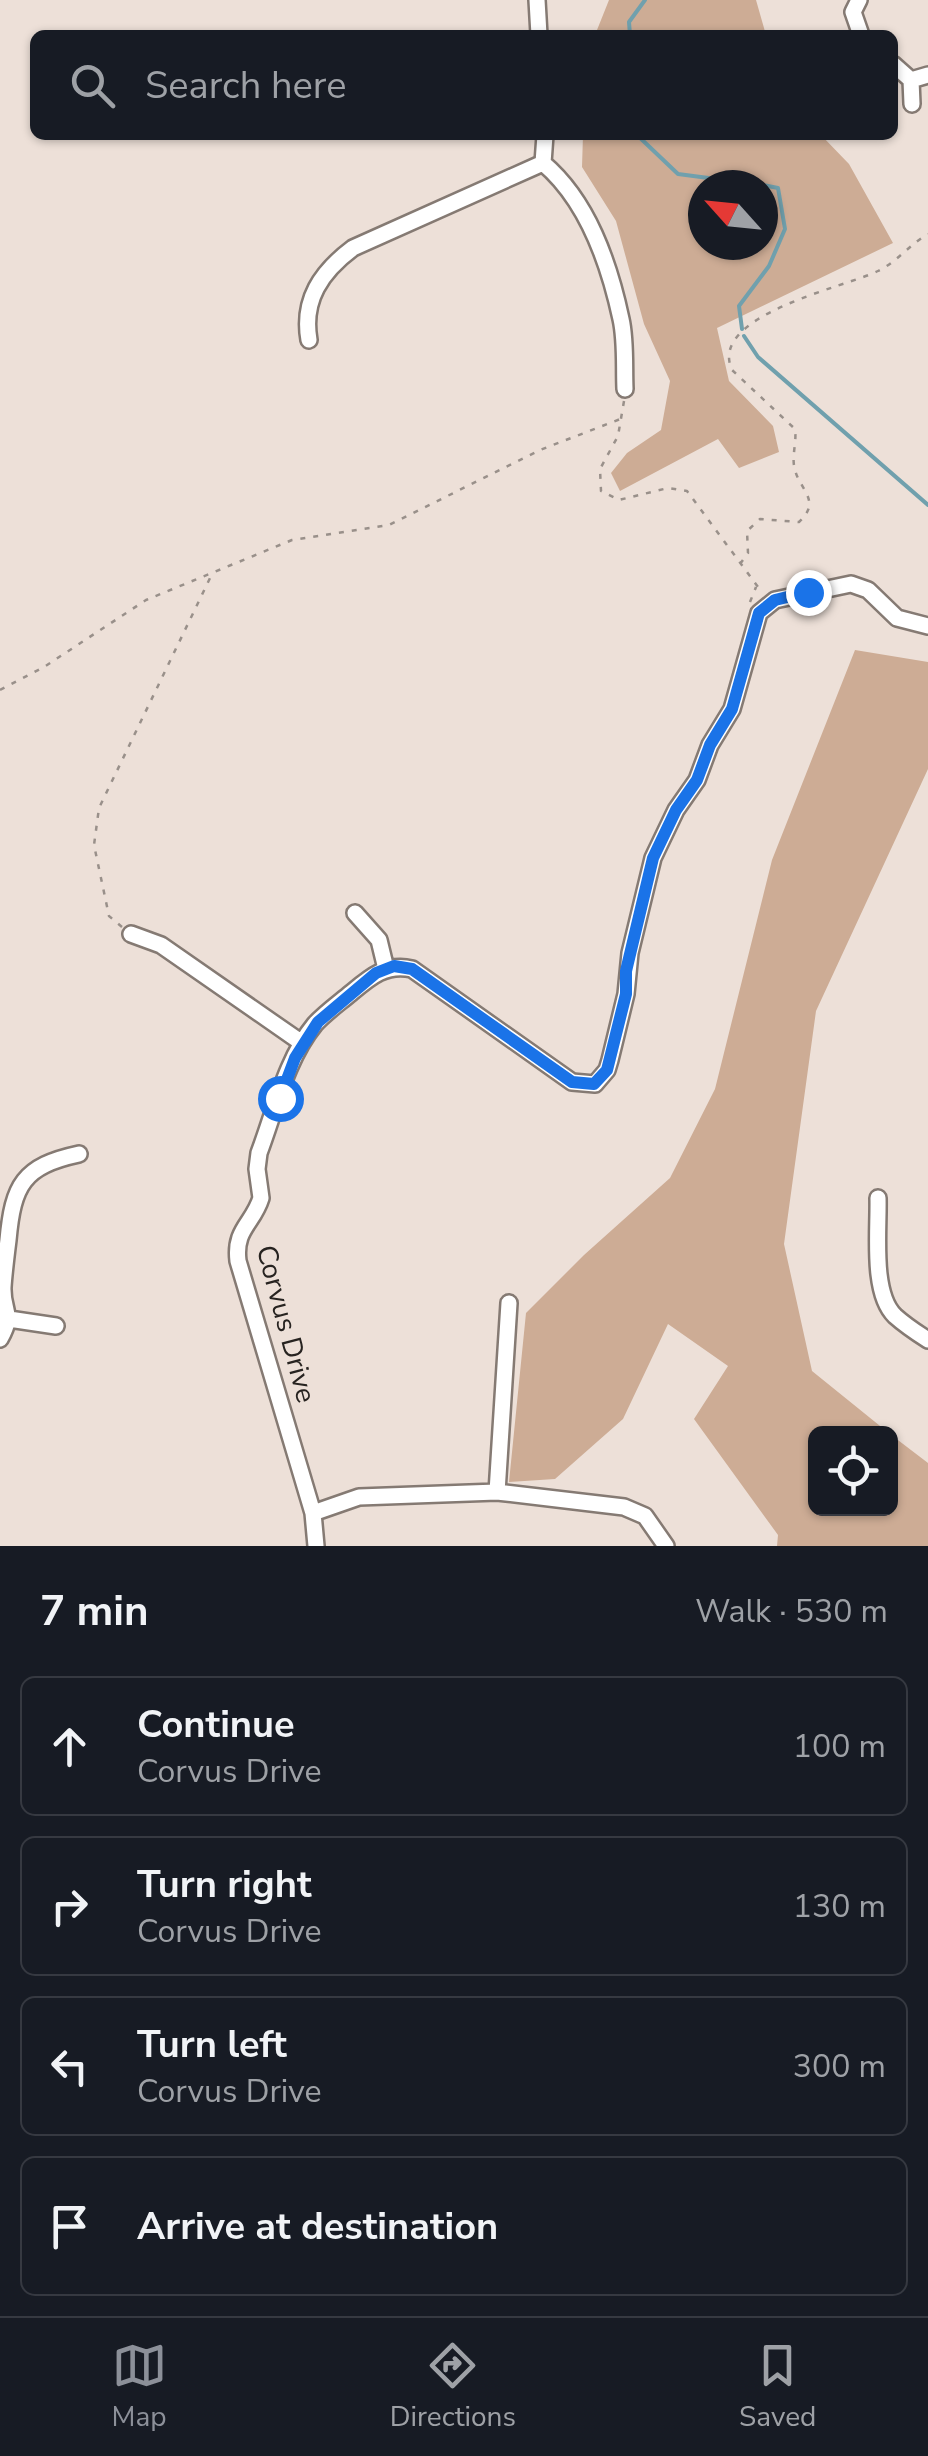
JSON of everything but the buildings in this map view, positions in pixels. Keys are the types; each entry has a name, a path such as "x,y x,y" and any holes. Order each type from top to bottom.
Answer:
{"street":[{"path":"537,0 539,30"},
{"path":"859,0 853,12 859,30"},
{"path":"898,68 911,80 912,104"},
{"path":"911,80 928,75"},
{"path":"543,163 545,140"},
{"path":"309,340 306,323 310,300 320,278 352,248 543,163"},
{"path":"543,163 564,180 603,257 622,322 625,389"},
{"path":"355,913 384,948 386,969 412,969 572,1082 594,1084 607,1070 610,1060 653,858 732,709 759,613 775,600 851,584 868,590 897,618 928,626"},
{"path":"131,934 161,946 302,1044"},
{"name":"Corvus Drive","path":"316,1546 313,1513 236,1247 241,1230 260,1205 260,1154 302,1044 318,1022 366,980 386,969"},
{"path":"0,1339 10,1319 3,1292 16,1192 23,1180 43,1164 79,1154"},
{"path":"878,1198 880,1287 884,1301 893,1315 928,1340"},
{"path":"496,1492 509,1303"},
{"path":"10,1319 56,1326"},
{"path":"313,1513 359,1497 496,1492 624,1508 645,1516 666,1546"}],"path":[{"path":"740,564 748,553 747,531 760,519 799,522 806,515 809,499 794,471 795,429 732,370 728,357 733,344 763,314 880,270 928,234"},
{"path":"625,389 624,418 600,470 601,491 619,500 668,488 687,491 762,592"},
{"path":"0,690 44,667 146,600 292,540 389,525 540,450 624,418"},
{"path":"131,934 109,916 94,845 99,808 213,572"},
{"path":"750,604 756,585"}],"shaded area":[{"path":"609,0 756,0 765,30 597,30"},
{"path":"583,140 826,140 849,164 893,243 717,328 729,381 773,426 779,452 739,468 718,439 620,491 611,473 627,453 661,430 670,381 644,324 616,221 582,167"},
{"path":"855,650 928,662 928,769 816,1011 784,1244 812,1371 880,1426 808,1426 808,1516 898,1516 898,1440 928,1463 928,1546 777,1546 778,1535 694,1419 728,1366 668,1324 623,1419 555,1479 509,1482 526,1313 670,1178 715,1089 772,860"}],"waterway":[{"path":"630,30 629,22 645,0"},
{"path":"642,140 678,174 688,175"},
{"path":"778,188 785,229 778,245"},
{"path":"742,329 739,306 772,260"},
{"path":"744,336 758,357 928,505"}],"route":[{"path":"280,1098 295,1058 318,1022 366,980 394,966 412,969 572,1082 587,1086 601,1079 607,1070 623,1009 626,971 644,886 663,834 697,780 710,745 726,723 759,613 775,600 808,592"}]}
